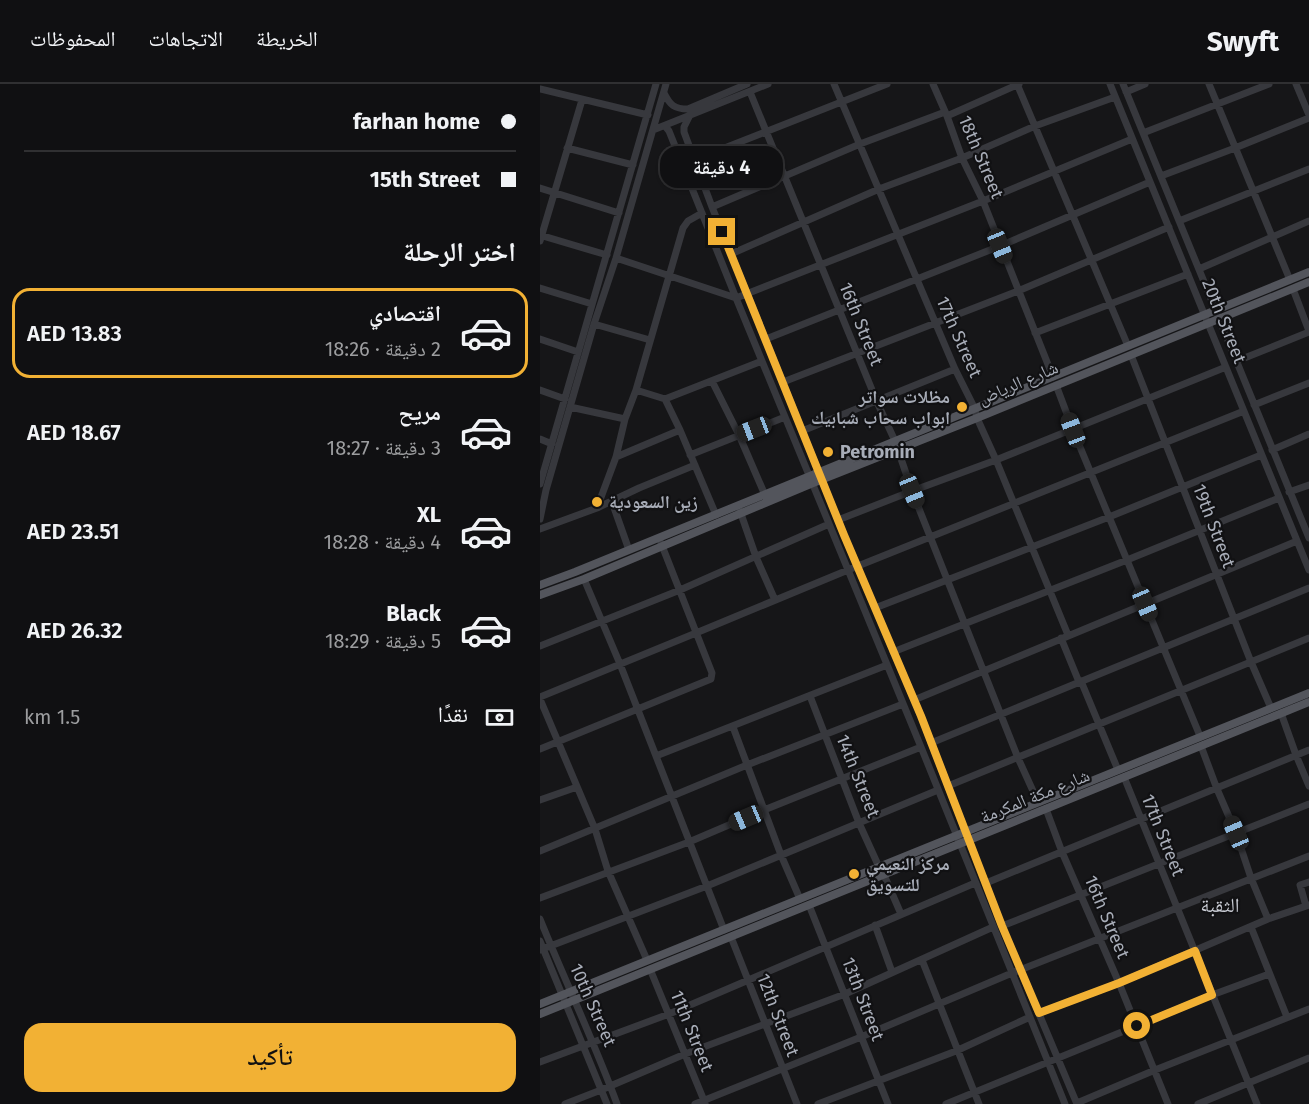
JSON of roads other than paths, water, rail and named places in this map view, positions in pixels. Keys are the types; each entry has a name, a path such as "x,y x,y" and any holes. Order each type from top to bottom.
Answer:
{"main road":[{"name":"شارع الرياض","path":"897,446 975,409 1054,381 1291,284 1309,272"},
{"name":"شارع الرياض","path":"1291,284 1309,282"},
{"name":"شارع الرياض","path":"540,585 658,537 716,515 761,503 811,480 897,446 977,418 1054,381"},
{"name":"شارع الرياض","path":"540,596 662,546 739,510 761,503"},
{"name":"شارع مكة المكرمة","path":"540,1014 568,998 649,965 724,930 800,899 1046,809 1309,693"},
{"name":"شارع مكة المكرمة","path":"1200,741 1309,702"},
{"name":"شارع مكة المكرمة","path":"968,836 1038,802 1121,774"},
{"name":"شارع مكة المكرمة","path":"649,965 731,937 809,905 881,871"},
{"name":"شارع مكة المكرمة","path":"540,1004 568,998"}],"street":[{"path":"558,94 560,84"},
{"path":"540,519 542,487 552,444 656,84"},
{"path":"542,487 570,407 616,258 666,84"},
{"path":"653,130 689,117 708,105 748,88 768,84"},
{"name":"17th Street","path":"834,84 955,369 975,409 1049,591 1080,682 1142,820 1257,1104"},
{"path":"694,160 887,84"},
{"name":"18th Street","path":"933,84 962,158 983,201 1073,430 1164,648 1200,741"},
{"path":"597,508 616,457 625,420 685,223 784,176 860,144 946,114 1018,84"},
{"name":"19th Street","path":"1018,84 1129,350 1271,708"},
{"name":"20th Street","path":"1110,84 1309,570"},
{"path":"1124,88 1145,84"},
{"path":"1209,84 1309,332 1237,361"},
{"path":"1143,133 1269,84"},
{"path":"1161,176 1235,148 1309,116 1296,84"},
{"name":"16th Street","path":"748,88 876,402 897,446 912,491 1018,758 1038,802"},
{"name":"20th Street","path":"1124,88 1309,538"},
{"path":"540,89 648,115"},
{"path":"664,93 671,106 680,109 708,105"},
{"path":"731,254 879,189 962,158 1035,126 1115,97"},
{"path":"582,100 541,237 607,255"},
{"path":"689,117 684,132 712,209 838,520 914,700 1002,926 1077,1103 1309,1009"},
{"path":"665,126 679,154 1065,1104"},
{"path":"616,258 736,298 983,201 1132,138"},
{"path":"567,148 633,165"},
{"path":"679,154 690,149"},
{"path":"1179,221 1309,169"},
{"path":"766,339 1000,246 1150,182"},
{"path":"540,188 619,213"},
{"path":"1199,269 1309,221"},
{"path":"783,382 1018,291 1169,227"},
{"path":"1035,333 1188,274"},
{"path":"540,288 592,304"},
{"path":"594,324 651,340"},
{"path":"540,339 578,352"},
{"path":"636,390 665,399 762,361"},
{"path":"838,520 1073,430 1226,367"},
{"path":"802,431 955,369"},
{"path":"712,381 739,435 761,503"},
{"path":"1254,405 1309,383"},
{"path":"540,390 565,399"},
{"path":"665,399 716,515"},
{"path":"570,407 625,420"},
{"path":"540,698 930,536 1244,411"},
{"path":"690,455 785,417"},
{"path":"616,457 680,430"},
{"path":"1272,450 1309,434"},
{"path":"540,439 552,444"},
{"path":"875,608 1261,455"},
{"path":"540,528 612,502 694,465"},
{"path":"1289,492 1309,485"},
{"path":"893,652 1279,498"},
{"path":"612,502 629,550"},
{"path":"739,510 775,600"},
{"path":"540,646 680,590 829,524"},
{"path":"540,749 711,679 712,673 658,537"},
{"path":"914,700 1297,541"},
{"path":"584,579 620,664 724,930"},
{"path":"931,743 1309,588"},
{"path":"948,786 1309,638"},
{"path":"656,756 887,665"},
{"name":"14th Street","path":"810,696 859,823 901,914"},
{"name":"11th Street","path":"540,698 595,829 608,871 704,1102"},
{"path":"540,851 747,765 903,704"},
{"path":"1281,713 1309,786"},
{"path":"733,727 800,899"},
{"path":"1200,741 1268,919"},
{"path":"540,898 689,842 921,747"},
{"path":"986,883 1309,750"},
{"path":"540,800 577,787"},
{"path":"543,946 707,886 938,790"},
{"path":"1002,926 1309,804"},
{"name":"16th Street","path":"1046,809 1168,1104"},
{"path":"694,1104 704,1102 1021,970 1309,856"},
{"path":"1039,1013 1119,983 1268,919 1307,906 1300,885 1309,882"},
{"path":"540,1062 669,1014 975,883"},
{"name":"13th Street","path":"809,905 888,1104"},
{"name":"10th Street","path":"540,919 543,946 592,1042 617,1104"},
{"path":"875,925 892,972"},
{"path":"565,1104 685,1054 845,994 993,927"},
{"path":"1251,927 1287,1017"},
{"name":"12th Street","path":"731,937 797,1104"},
{"path":"922,960 979,1104"},
{"path":"946,1104 1212,995 1269,974"},
{"name":"10th Street","path":"568,998 583,1045 607,1104"},
{"path":"818,1104 957,1050 1030,1017"},
{"path":"1198,1104 1309,1058"}],"place":[{"name":"مظلات سواتر ابواب سحاب شبابيك","path":"962,407"},
{"name":"Petromin","path":"828,452"},
{"name":"زين السعودية","path":"597,502"},
{"name":"مركز النعيمي للتسويق","path":"854,874"}],"district":[{"name":"الثقبة","path":"1220,905"}]}
